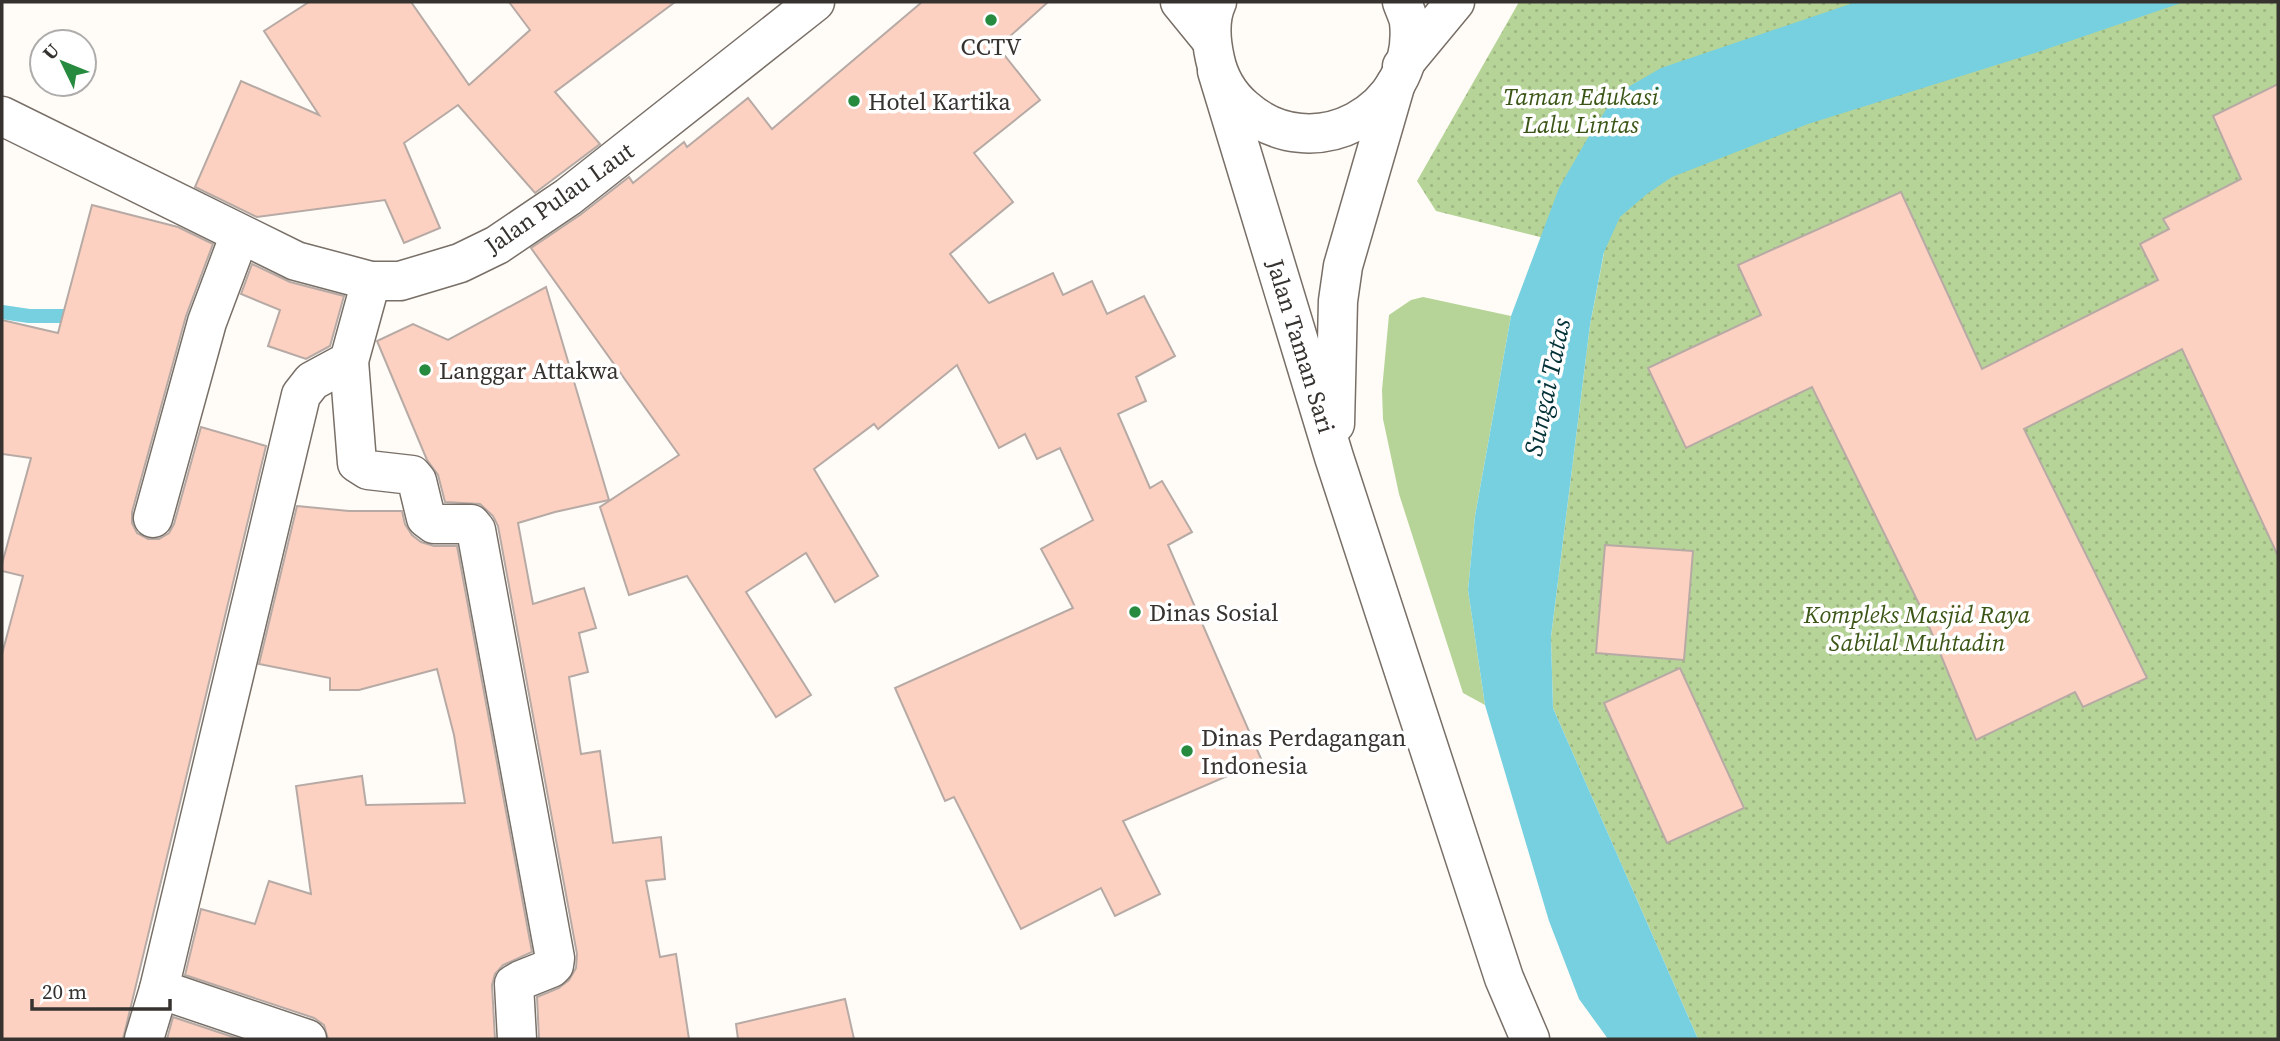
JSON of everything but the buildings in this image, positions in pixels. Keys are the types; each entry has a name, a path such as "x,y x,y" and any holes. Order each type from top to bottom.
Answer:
{"main road":[{"name":"Jalan Pulau Laut","path":"2,116 296,261 371,281 401,281 425,276 498,245 568,197 815,2"},
{"name":"Jalan Taman Sari","path":"1180,2 1214,56 1334,457"},
{"path":"1217,2 1214,9 1214,56 1234,99 1257,120 1286,132 1318,134 1349,127 1376,109 1455,2"},
{"name":"Jalan Taman Sari","path":"1334,457 1338,301 1343,266 1407,54 1409,22 1402,2"},
{"path":"153,518 207,322 240,234"},
{"path":"371,281 349,361 357,463 368,470 412,475 417,481 426,518 434,524 471,524 476,530 555,958 551,968 514,984 517,1039"},
{"path":"145,1039 301,395 312,381 349,361"},
{"path":"1334,457 1504,978 1530,1039"},
{"path":"159,989 307,1039"}],"green space":[{"name":"Kompleks Masjid Raya Sabilal Muhtadin","path":"1519,2 2278,2 2278,1039 1698,1039 1553,708 1551,637 1590,325 1604,253 1436,211 1417,181"},
{"path":"1423,297 1511,316 1475,516 1468,590 1485,705 1463,693 1399,494 1383,419 1382,390 1389,315 1411,300"}],"water":[{"name":"Sungai Tatas","path":"1856,2 2184,2 2038,52 1808,124 1672,177 1620,217 1604,252 1590,325 1551,637 1553,708 1698,1039 1608,1039 1579,999 1549,921 1485,705 1468,590 1475,516 1511,316 1559,188 1616,94 1661,68"}],"waterway":[{"path":"2,312 29,316 82,316"}],"place":[{"name":"CCTV","path":"991,20"},
{"name":"Hotel Kartika","path":"854,101"},
{"name":"Langgar Attakwa","path":"425,370"},
{"name":"Dinas Sosial","path":"1135,612"},
{"name":"Dinas Perdagangan Indonesia","path":"1187,751"}],"park label":[{"name":"Taman Edukasi Lalu Lintas","path":"1581,110"}]}
